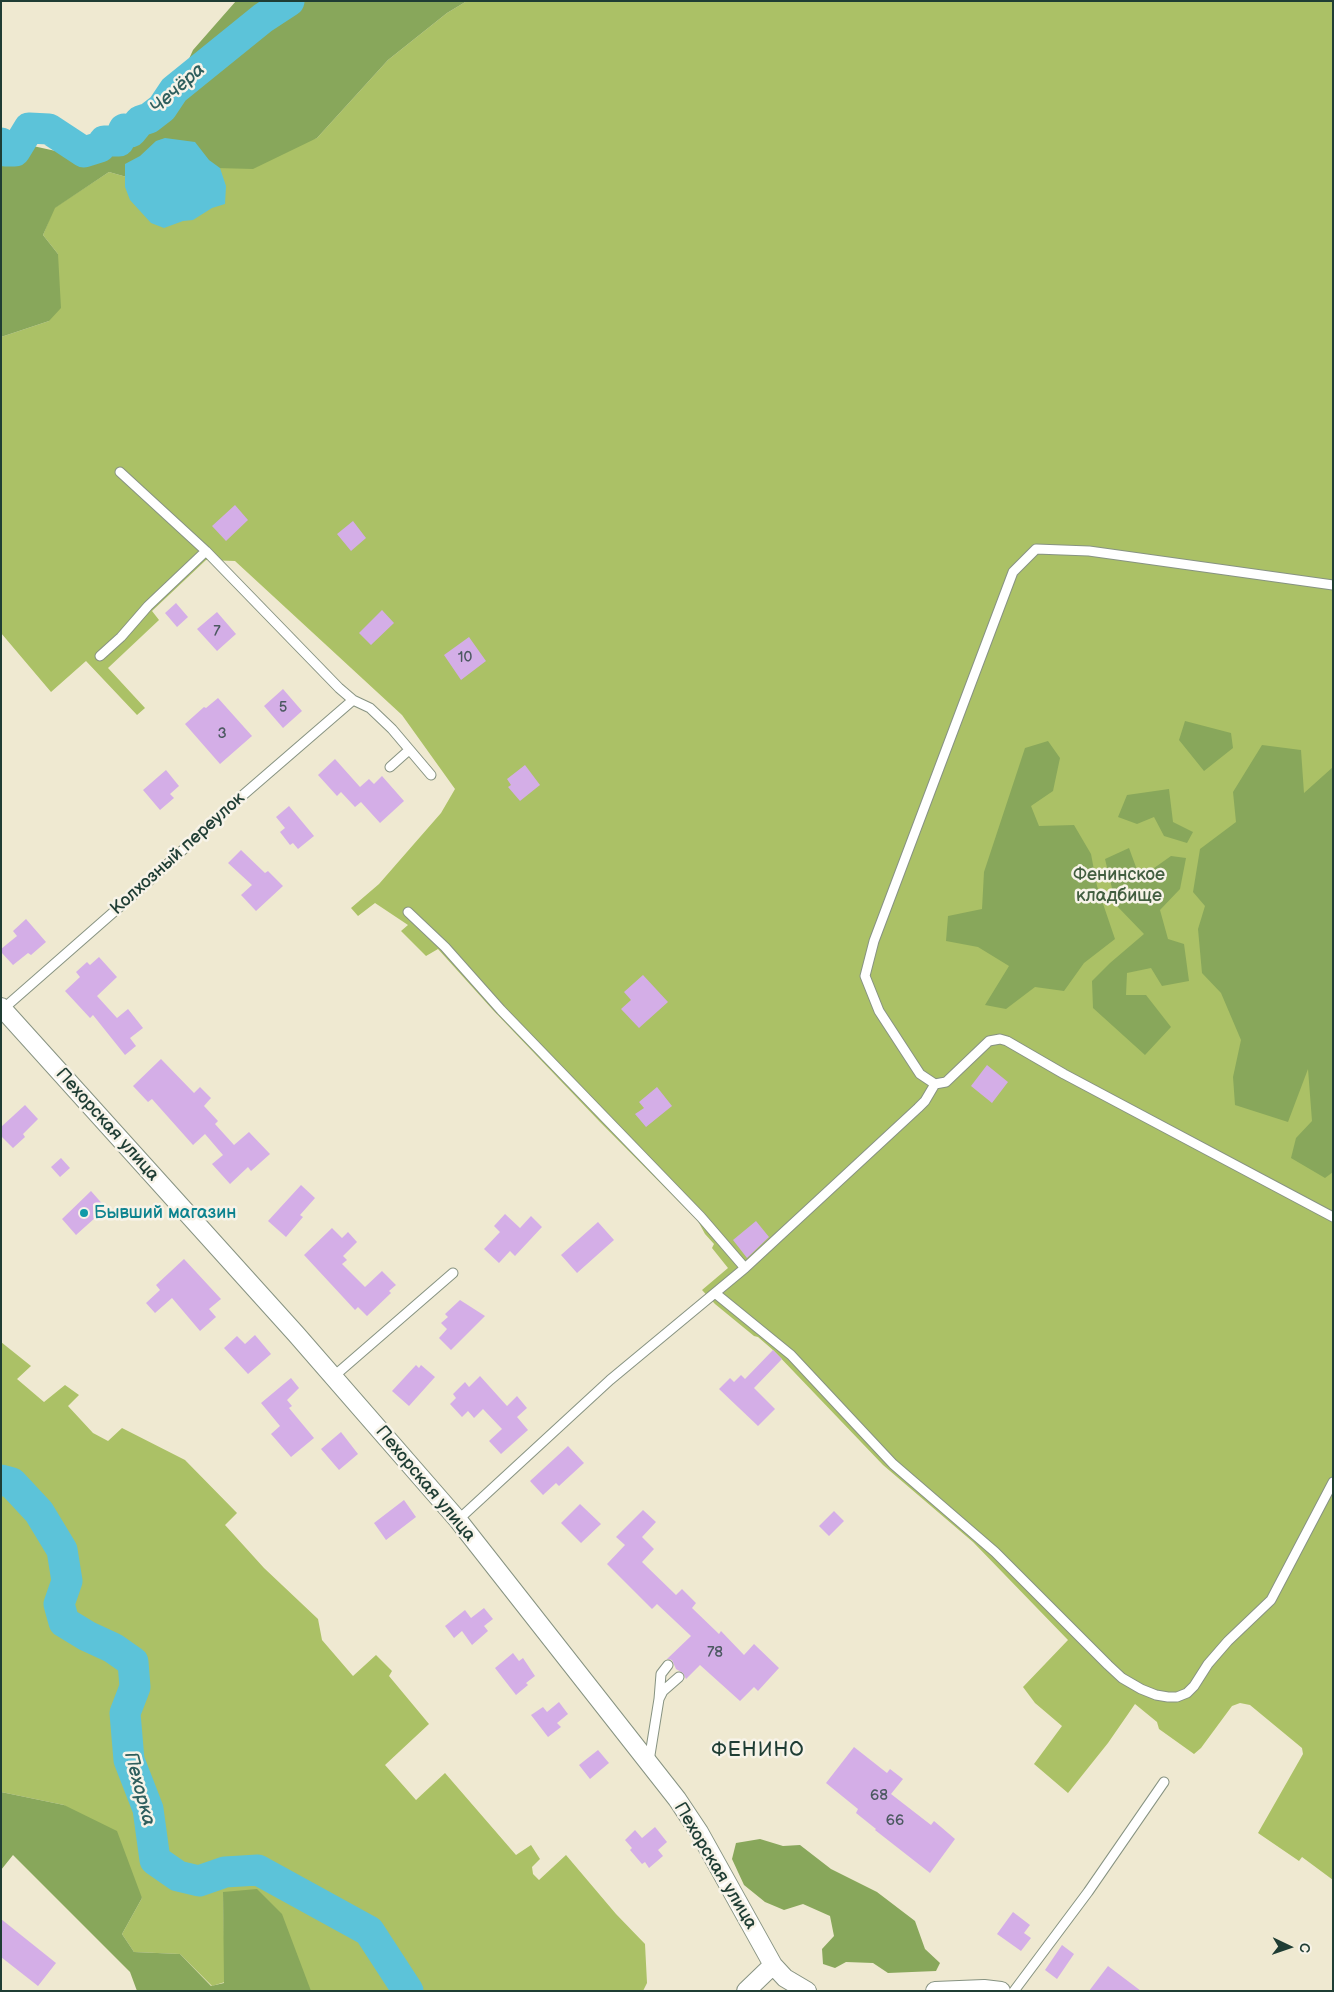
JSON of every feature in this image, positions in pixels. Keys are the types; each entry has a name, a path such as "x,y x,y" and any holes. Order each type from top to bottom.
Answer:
{"street":[{"name":"Пехорская улица","path":"2,1008 333,1377 458,1520 649,1764 699,1832 774,1965 785,1978 807,1991"},
{"path":"746,1991 774,1965"},
{"path":"935,1991 984,1989 1001,1991"}],"lane":[{"path":"120,472 206,551 339,688 353,700 370,708 392,729 431,775"},
{"path":"1333,585 1080,550 1036,549 1013,572 874,940 865,976 879,1011 920,1074 935,1084 946,1082 989,1041 1000,1039 1008,1041 1064,1074 1333,1217"},
{"path":"100,656 121,638 148,606 206,551"},
{"name":"Колхозный переулок","path":"2,1008 142,888 235,802 353,700"},
{"path":"390,767 409,750"},
{"path":"408,912 445,947 501,1010 701,1217 745,1268"},
{"path":"458,1520 610,1380 745,1268 921,1105 935,1084"},
{"path":"333,1377 453,1273"},
{"path":"715,1293 791,1355 893,1464 995,1552 1122,1678 1156,1695 1177,1697 1187,1692 1194,1686 1208,1664 1228,1640 1271,1600 1333,1482"},
{"path":"649,1764 661,1674 668,1666"},
{"path":"659,1699 663,1691 679,1677"},
{"path":"1014,1991 1088,1892 1164,1782"}],"green space":[{"path":"236,1 467,1 447,13 388,60 317,138 253,169 216,168 158,186 109,172 55,208 43,235 58,254 61,308 49,321 1,337 1,139 74,155 165,112 193,50"},
{"name":"Фенинское кладбище","path":"467,1 1333,1 1333,1880 1302,1857 1299,1861 1258,1833 1303,1754 1302,1748 1250,1705 1240,1703 1232,1706 1201,1748 1194,1754 1159,1729 1157,1722 1135,1704 1108,1743 1068,1793 1034,1764 1062,1726 1035,1703 1023,1687 1068,1640 973,1542 883,1465 773,1350 715,1304 702,1290 728,1268 712,1248 714,1244 705,1234 698,1221 600,1122 492,1009 438,949 426,956 401,931 408,925 375,903 358,916 351,908 379,884 441,813 455,789 402,715 235,561 206,560 152,611 159,620 108,668 145,708 137,715 86,661 51,692 1,633 1,337 49,321 58,254 43,235 54,208 109,172 158,186 317,138 388,60 447,13"},
{"path":"1185,721 1231,733 1233,748 1204,771 1179,740"},
{"path":"1048,741 1060,758 1053,791 1031,806 1039,826 1074,825 1091,854 1097,886 1115,939 1084,963 1064,991 1035,987 1006,1009 985,1005 1009,966 978,947 946,941 948,916 982,909 984,872 1025,748"},
{"path":"1262,745 1301,750 1304,793 1333,767 1333,1172 1325,1178 1291,1158 1296,1138 1312,1121 1308,1069 1288,1122 1235,1105 1233,1077 1241,1040 1221,993 1202,973 1198,929 1205,906 1193,892 1200,849 1236,822 1233,792"},
{"path":"1169,789 1173,822 1193,832 1187,843 1164,836 1154,817 1137,824 1118,817 1127,795"},
{"name":"Фенинское кладбище","path":"1129,848 1140,878 1171,856 1186,858 1180,889 1160,910 1168,939 1184,944 1189,981 1162,986 1151,968 1127,973 1126,995 1146,995 1171,1027 1145,1055 1093,1008 1092,981 1144,934 1116,905 1105,859"},
{"path":"1,1342 31,1366 17,1379 44,1402 65,1385 79,1395 68,1406 93,1433 108,1441 122,1428 185,1460 237,1513 225,1525 264,1568 318,1619 322,1640 353,1676 376,1655 392,1671 389,1676 429,1724 385,1765 416,1800 445,1773 516,1855 531,1845 540,1859 532,1867 533,1874 539,1880 566,1855 616,1914 645,1944 647,1983 643,1991 311,1991 223,1892 225,1982 212,1986 180,1954 134,1952 122,1934 142,1898 64,1805 1,1792"},
{"path":"1,1792 64,1805 117,1831 142,1898 122,1934 134,1952 180,1954 211,1986 224,1983 223,1892 257,1889 282,1914 311,1991 137,1991 130,1972 13,1855 1,1870"},
{"path":"760,1839 783,1846 800,1845 831,1869 877,1892 915,1921 925,1949 940,1963 936,1971 888,1973 873,1963 846,1962 835,1968 823,1964 822,1949 834,1936 830,1916 803,1904 784,1910 765,1902 744,1885 732,1859 736,1843"}],"water":[{"path":"165,138 195,142 209,160 220,168 226,186 225,204 212,208 193,220 183,221 164,228 151,223 130,200 125,187 125,164 140,156 156,141"}],"building":[{"path":"235,505 248,520 226,541 212,526"},
{"path":"353,521 366,538 351,551 337,534"},
{"path":"176,603 188,617 177,627 165,613"},
{"path":"382,610 394,623 371,645 359,633"},
{"path":"217,612 236,634 217,651 197,629"},
{"path":"469,637 486,661 461,680 444,655"},
{"path":"283,689 302,711 283,728 264,706"},
{"path":"218,698 252,736 220,764 185,724 204,707 206,708"},
{"path":"335,759 360,787 369,779 374,784 382,776 404,801 380,823 361,802 355,807 341,792 337,796 318,775"},
{"path":"525,765 540,785 520,801 508,787 511,785 507,779"},
{"path":"166,770 179,786 170,794 174,798 160,810 143,790"},
{"path":"289,806 314,836 298,849 293,843 290,845 280,832 285,828 276,817"},
{"path":"241,850 265,873 268,871 283,886 256,911 241,895 252,885 228,863"},
{"path":"26,919 46,942 31,955 28,953 13,965 1,952 1,949 17,936 13,931"},
{"path":"99,957 117,977 97,996 117,1018 128,1009 143,1028 130,1038 136,1046 125,1055 93,1015 90,1018 65,991 80,977 76,972 87,962 90,965"},
{"path":"643,975 668,1002 639,1028 621,1009 631,1000 624,992"},
{"path":"161,1059 194,1093 200,1087 211,1098 204,1106 218,1121 215,1124 234,1145 249,1132 270,1154 251,1171 248,1167 230,1184 212,1164 223,1155 205,1134 193,1145 152,1099 148,1102 133,1086"},
{"path":"987,1065 1008,1082 992,1103 971,1086"},
{"path":"657,1087 672,1106 646,1127 635,1114 644,1108 639,1102"},
{"path":"25,1105 38,1119 23,1134 25,1137 13,1148 1,1136 1,1127"},
{"path":"61,1158 70,1168 60,1177 51,1167"},
{"path":"301,1185 315,1198 300,1215 303,1217 286,1237 268,1221"},
{"name":"Бывший магазин","path":"91,1191 106,1208 76,1235 62,1219"},
{"path":"505,1214 520,1228 531,1216 542,1227 515,1256 510,1251 499,1263 484,1249 500,1232 494,1226"},
{"path":"756,1221 769,1237 747,1258 733,1240"},
{"path":"598,1222 614,1240 577,1273 561,1255"},
{"path":"332,1228 342,1238 348,1232 357,1242 343,1256 347,1260 342,1264 365,1287 382,1271 396,1285 389,1291 391,1293 367,1316 358,1307 355,1310 304,1255"},
{"path":"184,1259 221,1299 209,1309 216,1317 200,1331 172,1298 155,1313 146,1303 160,1290 156,1285"},
{"path":"460,1300 485,1316 451,1350 439,1338 447,1329 441,1323 448,1317 445,1314"},
{"path":"255,1335 271,1354 248,1374 224,1348 237,1336 245,1344"},
{"path":"773,1350 782,1359 754,1388 775,1409 758,1426 719,1389 730,1378 734,1382 741,1375 745,1379"},
{"path":"416,1365 419,1368 421,1365 435,1377 409,1406 392,1391"},
{"path":"480,1376 507,1406 517,1396 527,1408 517,1417 528,1430 501,1454 489,1441 502,1429 483,1409 474,1418 468,1411 462,1417 450,1404 456,1398 453,1394 465,1382 469,1387"},
{"path":"291,1378 299,1388 287,1400 292,1406 289,1408 314,1438 291,1457 271,1434 280,1426 261,1403"},
{"path":"341,1432 358,1454 339,1470 321,1449"},
{"path":"568,1446 584,1463 559,1486 556,1483 543,1495 530,1481"},
{"path":"404,1500 416,1517 386,1540 374,1523"},
{"path":"580,1504 601,1524 581,1543 561,1523"},
{"path":"643,1510 656,1522 642,1537 654,1549 642,1562 676,1595 682,1589 696,1603 692,1608 719,1634 721,1631 744,1655 754,1644 779,1668 758,1691 754,1687 740,1701 700,1665 686,1679 683,1673 676,1669 672,1660 667,1659 691,1636 657,1604 652,1609 607,1564 625,1545 616,1537"},
{"path":"834,1511 844,1521 829,1536 819,1526"},
{"path":"484,1608 493,1619 484,1626 488,1631 472,1645 462,1631 454,1638 445,1626 465,1610 471,1618"},
{"path":"513,1653 519,1661 523,1658 535,1676 516,1695 495,1668"},
{"path":"559,1702 568,1714 557,1723 561,1727 548,1737 531,1715 543,1707 547,1712"},
{"path":"854,1747 887,1773 890,1769 903,1779 891,1794 931,1825 934,1821 955,1839 930,1873 875,1830 856,1813 858,1809 826,1783"},
{"path":"598,1750 609,1763 590,1779 579,1765"},
{"path":"655,1827 667,1842 658,1850 663,1856 649,1868 645,1862 642,1864 630,1850 632,1848 625,1840 635,1830 642,1838"},
{"path":"1013,1912 1030,1925 1024,1933 1031,1938 1021,1951 997,1934"},
{"path":"1,1919 56,1963 38,1986 1,1957"},
{"path":"1062,1945 1074,1954 1057,1979 1045,1970"},
{"path":"1108,1966 1141,1991 1089,1991"}],"waterway":[{"name":"Чечёра","path":"1,143 5,151 15,151 29,128 49,129 84,152 100,147 104,141 119,141 124,129 131,132 140,121 149,118 162,108 174,90 263,18 289,1"},
{"name":"Пехорка","path":"1,1480 12,1483 39,1512 62,1550 67,1581 59,1604 64,1622 87,1636 113,1648 133,1662 135,1687 125,1713 129,1760 148,1809 155,1860 178,1876 199,1881 225,1872 258,1870 369,1931 408,1991"}],"place":[{"name":"Бывший магазин","path":"84,1213"}],"district":[{"name":"ФЕНИНО","path":"758,1751"}]}
